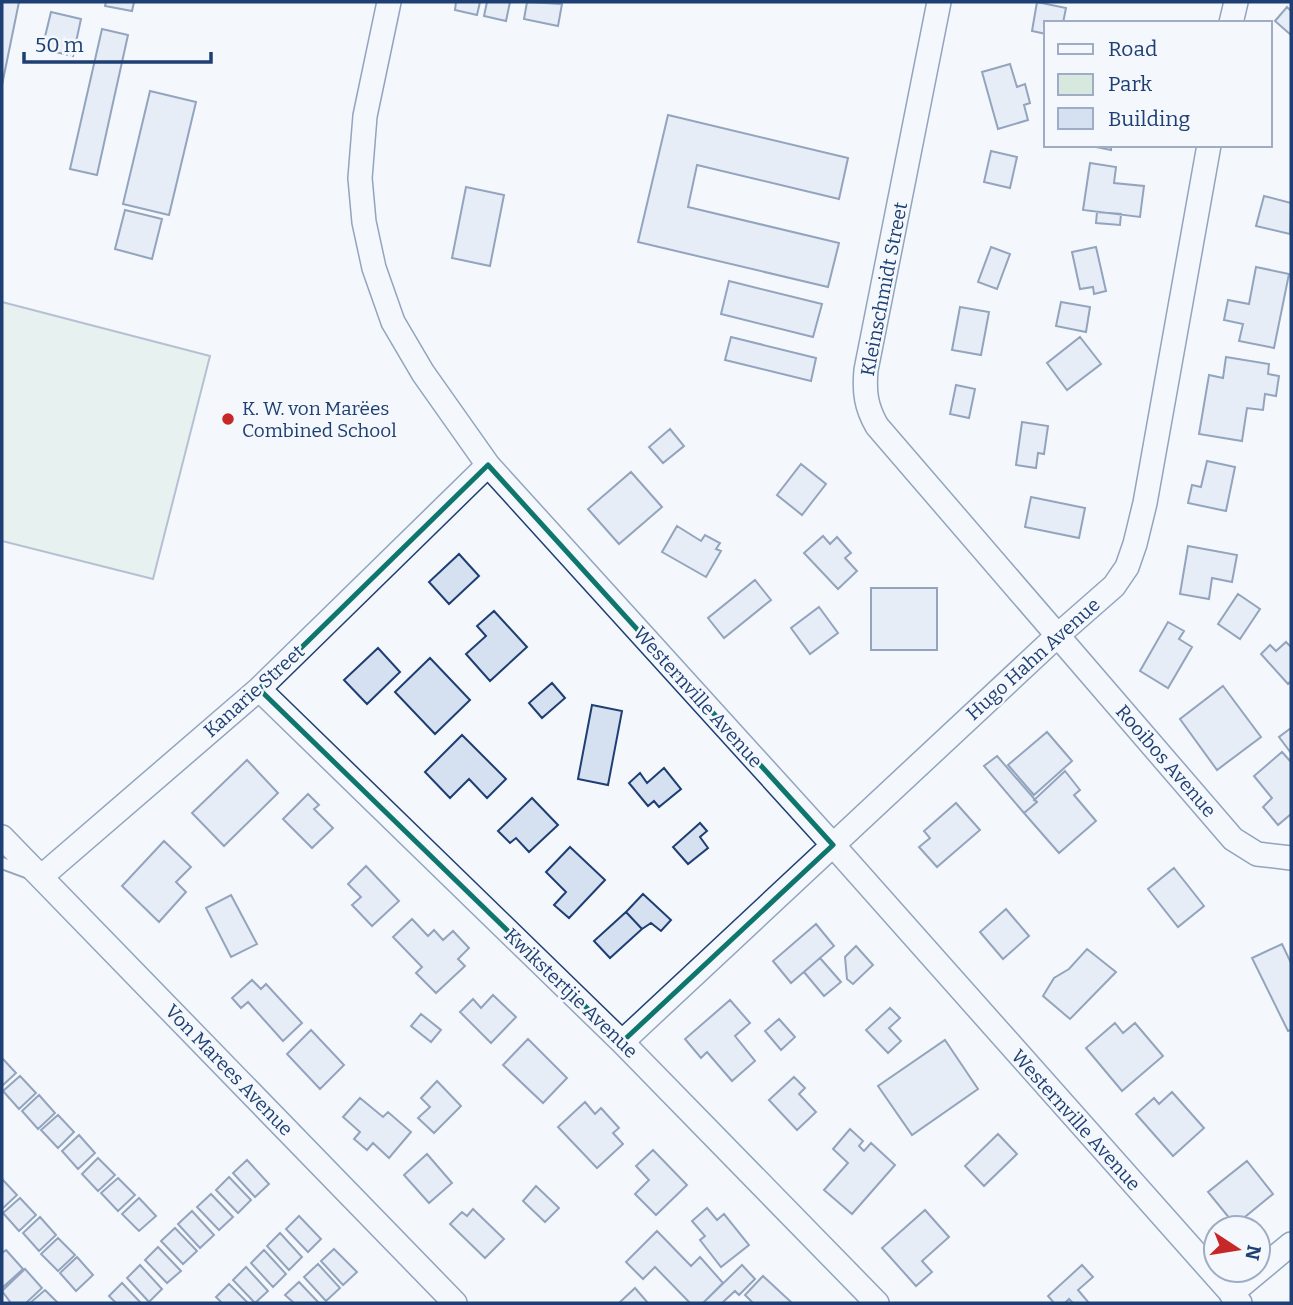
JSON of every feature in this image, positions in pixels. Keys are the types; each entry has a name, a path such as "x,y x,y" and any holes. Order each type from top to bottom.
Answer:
{"street":[{"name":"Westernville Avenue","path":"389,2 365,116 360,177 364,222 374,268 393,322 423,373 488,465 833,845 1235,1298"},
{"name":"Kleinschmidt Street","path":"939,2 864,390 868,411 877,426 1057,636"},
{"path":"1231,21 1236,2"},
{"name":"Hugo Hahn Avenue","path":"622,1042 1114,586 1127,567 1145,503 1209,147"},
{"name":"Kanarie Street","path":"41,877 259,690 488,465"},
{"name":"Rooibos Avenue","path":"1057,636 1233,839 1257,855 1291,858"},
{"name":"Kwikstertjie Avenue","path":"259,690 622,1042 877,1303"},
{"name":"Von Marees Avenue","path":"2,836 455,1303"},
{"path":"1235,1298 1291,1244"}],"lane":[{"path":"2,863 41,877"}],"highlighted area":[{"path":"488,465 833,845 622,1042 259,689"}],"green space":[{"path":"2,302 210,356 153,579 2,541"}],"building":[{"path":"2,2 19,2 2,85"},
{"path":"106,2 134,2 132,11 105,6"},
{"path":"456,2 480,2 477,15 455,10"},
{"path":"487,2 510,2 506,21 484,16"},
{"path":"527,2 562,4 558,26 524,19"},
{"path":"1037,2 1066,8 1063,21 1044,21 1044,34 1032,31"},
{"path":"1287,7 1291,11 1291,35 1275,21"},
{"path":"51,12 81,19 73,56 42,49"},
{"path":"102,29 128,35 97,175 70,169"},
{"path":"1010,64 1017,87 1025,84 1030,103 1024,105 1028,120 998,129 982,72"},
{"path":"150,91 196,102 169,215 123,204"},
{"path":"668,115 848,158 839,199 697,165 688,207 839,243 828,287 638,242"},
{"path":"991,151 1017,157 1010,188 984,182"},
{"path":"1090,163 1116,167 1114,183 1144,186 1140,217 1083,210"},
{"path":"466,187 504,195 490,266 452,258"},
{"path":"1264,196 1291,203 1290,234 1256,226"},
{"path":"125,210 162,219 152,259 115,249"},
{"path":"1097,212 1121,214 1120,225 1096,223"},
{"path":"991,247 1010,254 997,289 978,282"},
{"path":"1096,247 1106,291 1094,294 1093,287 1080,289 1072,252"},
{"path":"1256,267 1289,274 1274,348 1239,341 1243,324 1224,320 1228,300 1249,304"},
{"path":"729,281 822,304 813,337 721,314"},
{"path":"1061,302 1090,307 1086,332 1056,326"},
{"path":"960,307 989,312 981,355 952,350"},
{"path":"731,337 816,358 811,381 725,360"},
{"path":"1080,337 1101,364 1067,390 1047,363"},
{"path":"1226,357 1269,364 1268,374 1279,376 1276,396 1265,394 1263,410 1247,408 1242,441 1199,434 1209,375 1223,378"},
{"path":"956,385 975,389 969,418 950,414"},
{"path":"1022,422 1048,426 1044,454 1038,453 1036,468 1016,465"},
{"path":"670,429 684,446 663,463 649,447"},
{"path":"1207,461 1235,467 1226,511 1188,503 1192,485 1201,487"},
{"path":"801,464 826,484 802,515 777,495"},
{"path":"631,472 662,507 619,544 588,509"},
{"path":"1031,497 1085,508 1079,538 1025,527"},
{"path":"677,526 701,541 705,535 720,543 716,549 721,551 706,577 662,552"},
{"path":"823,536 830,544 837,537 851,553 845,558 857,571 838,589 804,553"},
{"path":"1188,546 1237,555 1232,582 1212,578 1209,599 1180,594"},
{"path":"459,554 479,576 449,604 429,582"},
{"path":"755,580 771,600 724,638 708,618"},
{"path":"871,588 937,588 937,650 871,650"},
{"path":"1238,594 1260,609 1240,639 1218,624"},
{"path":"819,607 838,633 810,654 791,628"},
{"path":"494,611 527,647 490,681 466,654 486,636 477,626"},
{"path":"1168,622 1184,631 1179,639 1192,647 1168,688 1140,671"},
{"path":"1286,642 1291,647 1291,681 1288,684 1261,654 1270,645 1276,651"},
{"path":"378,648 400,672 367,704 344,680"},
{"path":"430,658 470,700 435,734 395,692"},
{"path":"552,683 565,698 542,718 529,703"},
{"path":"1223,686 1261,737 1217,770 1180,719"},
{"path":"592,705 622,711 608,785 578,779"},
{"path":"1291,728 1291,753 1279,737"},
{"path":"1047,732 1072,761 1034,795 1008,765"},
{"path":"462,735 506,779 487,798 469,779 450,798 425,772"},
{"path":"1282,752 1291,762 1291,814 1278,825 1263,807 1272,798 1254,776"},
{"path":"997,756 1037,802 1024,813 984,766"},
{"path":"247,760 278,793 224,846 192,813"},
{"path":"664,768 681,789 659,807 654,801 648,806 629,783 640,773 647,783"},
{"path":"1065,771 1080,790 1074,795 1096,821 1059,853 1024,813"},
{"path":"308,794 319,805 314,809 333,828 312,848 283,819"},
{"path":"532,798 558,825 529,852 516,838 510,843 498,831"},
{"path":"956,803 980,830 937,867 919,847 930,838 924,831"},
{"path":"700,823 707,831 700,837 708,848 688,864 673,847"},
{"path":"164,841 191,867 176,882 186,892 159,922 122,886"},
{"path":"570,847 605,880 569,918 554,905 566,892 546,872"},
{"path":"366,866 399,901 372,926 352,905 361,897 348,884"},
{"path":"1174,868 1204,906 1178,927 1148,889"},
{"path":"643,894 671,920 661,931 651,923 642,929 626,912"},
{"path":"231,895 257,944 231,957 206,908"},
{"path":"1006,909 1029,936 1003,959 980,932"},
{"path":"626,912 642,929 610,958 594,941"},
{"path":"412,919 428,936 434,930 443,940 453,931 469,948 458,959 465,966 436,993 416,973 422,967 393,937"},
{"path":"816,924 834,946 791,983 773,961"},
{"path":"1282,944 1291,963 1291,1030 1288,1031 1252,958"},
{"path":"856,946 873,965 853,984 847,979 845,957"},
{"path":"1087,949 1116,972 1070,1019 1043,996 1054,978 1069,969"},
{"path":"820,958 841,982 824,996 804,972"},
{"path":"252,980 261,989 266,984 302,1023 283,1041 248,1002 241,1008 232,998"},
{"path":"493,995 516,1017 491,1043 460,1012 473,999 481,1008"},
{"path":"730,1000 750,1023 735,1036 755,1061 732,1081 707,1052 701,1058 685,1039"},
{"path":"890,1008 900,1018 889,1028 901,1041 888,1053 866,1030"},
{"path":"421,1014 441,1030 431,1042 411,1026"},
{"path":"779,1019 795,1037 781,1050 765,1031"},
{"path":"1115,1023 1123,1033 1135,1023 1163,1056 1122,1091 1086,1048"},
{"path":"311,1030 344,1065 320,1089 287,1054"},
{"path":"528,1039 567,1078 543,1103 503,1065"},
{"path":"945,1040 978,1089 912,1135 878,1086"},
{"path":"2,1058 16,1073 2,1086"},
{"path":"20,1076 36,1093 19,1109 3,1091"},
{"path":"794,1077 805,1088 799,1094 816,1112 797,1130 769,1100"},
{"path":"437,1081 461,1106 434,1133 418,1118 430,1107 421,1098"},
{"path":"1172,1092 1204,1128 1173,1156 1136,1114 1154,1098 1159,1104"},
{"path":"39,1095 55,1113 38,1129 22,1111"},
{"path":"360,1098 383,1117 388,1112 411,1132 389,1158 373,1143 367,1150 354,1139 360,1132 343,1117"},
{"path":"585,1102 595,1114 601,1108 619,1128 613,1133 623,1144 597,1168 558,1127"},
{"path":"58,1115 74,1132 58,1148 41,1130"},
{"path":"850,1129 863,1141 859,1146 864,1151 871,1143 895,1165 852,1214 824,1190 848,1163 833,1149"},
{"path":"998,1134 1017,1154 984,1186 965,1166"},
{"path":"79,1135 95,1153 78,1169 62,1151"},
{"path":"653,1150 687,1185 656,1215 635,1194 649,1180 636,1166"},
{"path":"427,1154 452,1183 429,1203 404,1175"},
{"path":"98,1158 115,1175 98,1191 82,1174"},
{"path":"247,1160 269,1184 255,1197 233,1173"},
{"path":"1247,1161 1273,1194 1248,1214 1226,1214 1208,1192"},
{"path":"229,1177 251,1200 238,1213 216,1190"},
{"path":"118,1178 135,1195 118,1211 101,1193"},
{"path":"2,1179 17,1195 2,1209"},
{"path":"536,1186 559,1208 545,1222 523,1201"},
{"path":"211,1194 233,1217 219,1230 197,1207"},
{"path":"20,1198 36,1215 19,1231 3,1213"},
{"path":"139,1198 156,1216 139,1231 122,1214"},
{"path":"707,1208 717,1220 724,1214 749,1245 721,1267 700,1240 705,1236 692,1221"},
{"path":"473,1209 504,1239 485,1258 450,1224 462,1212 467,1216"},
{"path":"925,1210 949,1237 922,1261 932,1272 916,1286 882,1248"},
{"path":"192,1211 214,1235 200,1248 178,1224"},
{"path":"299,1216 321,1239 308,1252 286,1229"},
{"path":"40,1217 56,1235 39,1251 23,1233"},
{"path":"175,1228 197,1251 183,1264 161,1241"},
{"path":"657,1231 691,1266 700,1257 723,1283 703,1303 690,1303 655,1267 643,1279 626,1262"},
{"path":"280,1233 302,1257 289,1270 267,1246"},
{"path":"58,1238 75,1255 58,1271 41,1254"},
{"path":"158,1247 181,1271 167,1283 145,1260"},
{"path":"334,1249 357,1272 343,1285 321,1261"},
{"path":"6,1250 23,1269 2,1288 2,1253"},
{"path":"264,1250 286,1274 273,1287 251,1263"},
{"path":"77,1257 93,1275 76,1291 60,1273"},
{"path":"318,1264 340,1288 326,1301 304,1277"},
{"path":"140,1265 162,1289 149,1302 127,1278"},
{"path":"742,1265 755,1279 739,1295 735,1291 722,1303 703,1303"},
{"path":"1082,1265 1093,1277 1078,1290 1089,1303 1073,1303 1069,1299 1065,1303 1054,1303 1048,1296"},
{"path":"246,1267 268,1291 255,1303 233,1280"},
{"path":"25,1269 42,1288 26,1303 11,1303 2,1291"},
{"path":"763,1276 791,1302 753,1303 745,1295"},
{"path":"299,1282 319,1303 294,1303 285,1295"},
{"path":"122,1283 141,1303 116,1303 109,1296"},
{"path":"229,1284 248,1303 222,1303 216,1297"},
{"path":"635,1288 648,1303 619,1303"},
{"path":"45,1290 58,1303 30,1303"}],"place":[{"name":"K. W. von Marëes Combined School","path":"228,419"}]}
